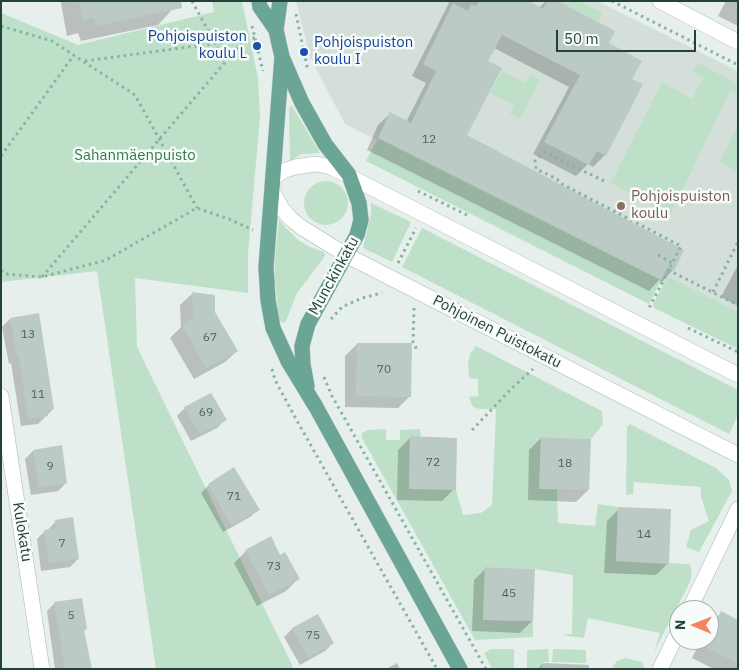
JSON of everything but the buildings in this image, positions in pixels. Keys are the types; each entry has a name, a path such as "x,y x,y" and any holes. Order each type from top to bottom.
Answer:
{"main road":[{"name":"Munckinkatu","path":"259,1 260,8 276,30"},
{"name":"Munckinkatu","path":"280,1 276,30 282,57 302,103 325,144 349,175 359,203 361,220 357,235 308,324 302,346 308,394"},
{"name":"Munckinkatu","path":"282,57 266,267 268,300 274,328 288,361 425,602 460,669"}],"street":[{"path":"660,1 679,5 738,42"},
{"path":"272,184 283,171 316,164 331,167 738,376"},
{"name":"Pohjoinen Puistokatu","path":"272,184 282,209 291,219 346,255 738,455"},
{"name":"Kulokatu","path":"1,396 42,669"},
{"path":"693,600 738,509"},
{"path":"660,669 669,650"}],"path":[{"path":"192,1 225,62"},
{"path":"612,1 738,65"},
{"path":"295,9 309,76"},
{"path":"1,26 52,41 135,95 197,208 254,230"},
{"path":"85,61 255,38"},
{"path":"42,277 244,40"},
{"path":"1,156 74,55"},
{"path":"604,181 545,152 535,161 536,169 560,183 681,246 648,310"},
{"path":"327,323 342,307 362,298 383,292 417,226 428,195 410,187"},
{"path":"1,270 6,274 42,277 106,260 197,208"},
{"path":"713,292 738,242"},
{"path":"658,256 672,263"},
{"path":"668,270 738,305"},
{"path":"414,308 413,343 418,351"},
{"path":"472,430 533,369"},
{"path":"321,371 332,396 486,669"}],"shaded area":[{"name":"Pohjoispuiston koulu","path":"296,1 597,1 738,71 738,312 668,276 663,286 345,124 310,57"}],"green space":[{"name":"Sahanmäenpuisto","path":"212,1 242,1 258,78 260,116 248,254 248,293 135,278 137,347 294,669 156,669 97,271 1,282 1,13 78,45 214,12"},
{"path":"558,1 579,1 602,13 599,22"},
{"path":"698,63 738,84 738,94 730,91 670,216 611,183 662,82 692,99 703,78 693,72"},
{"path":"502,71 526,83 530,75 540,79 520,119 510,114 514,105 490,93"},
{"path":"292,106 320,153 302,154 290,161 289,109"},
{"path":"738,125 738,172 720,162"},
{"path":"378,138 661,280 649,304 366,161"},
{"path":"322,181 330,181 342,187 348,203 342,219 330,225 322,225 310,219 304,207 304,199 310,187"},
{"path":"371,203 411,222 392,262 363,248 371,214"},
{"path":"279,219 298,240 324,252 325,256 297,293 286,321 283,323 279,320 275,281"},
{"path":"422,228 738,390 738,415 729,434 402,267"},
{"path":"668,276 738,312 738,349 654,308 653,304"},
{"path":"476,346 602,411 603,424 591,439 541,437 539,488 557,489 558,523 595,526 598,504 618,507 616,561 689,564 692,570 690,582 681,600 669,600 669,623 654,652 660,633 588,618 584,638 563,634 572,634 573,575 535,569 485,567 483,620 533,621 533,637 475,640 362,438 362,433 368,430 386,429 386,440 400,440 400,430 420,429 421,437 410,437 409,488 456,490 463,515 481,513 492,505 496,409 473,407 469,397 478,396 478,379 469,378 468,364 470,354"},
{"path":"630,424 716,468 729,480 732,491 699,552 686,547 691,530 709,521 701,497 701,487 634,482 633,494 626,495 627,427"},
{"path":"491,649 514,649 514,669 492,669 484,653"},
{"path":"548,649 549,662 543,662 542,669 527,669 527,650"},
{"path":"553,649 586,650 586,663 552,662"},
{"path":"626,658 642,662 645,669 611,669 617,661"}],"place":[{"name":"Pohjoispuiston koulu L","path":"257,46"},
{"name":"Pohjoispuiston koulu I","path":"304,52"},
{"name":"Pohjoispuiston koulu","path":"621,206"}]}
